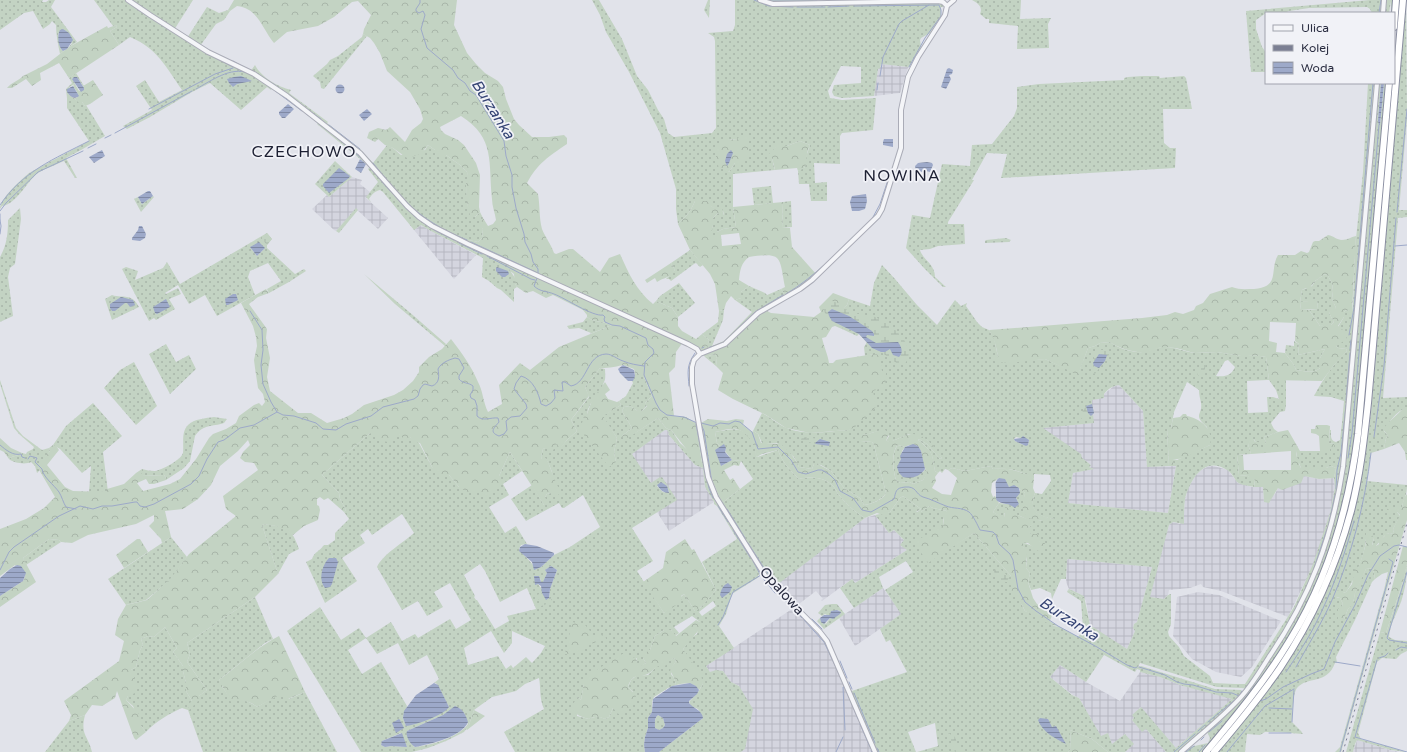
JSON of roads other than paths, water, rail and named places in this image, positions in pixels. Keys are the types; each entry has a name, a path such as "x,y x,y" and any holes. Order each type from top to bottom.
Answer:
{"highway":[{"path":"1395,14 1396,0"},
{"path":"1214,752 1266,688 1304,630 1332,571 1351,511 1361,460 1368,403 1403,0"},
{"path":"1206,752 1264,680 1300,624 1328,562 1344,513 1353,470 1358,434 1389,84"}],"street":[{"path":"128,0 208,52 254,74 287,96 360,153 407,206 426,222 454,238 688,344 697,349 700,354 725,344 758,313 809,282 878,216 884,203 900,153 901,110 908,77 918,57 945,15 946,6 954,0"},
{"path":"760,0 773,4 938,1 943,2 946,6"},
{"path":"1383,12 1384,0"},
{"path":"1181,752 1220,718 1242,696 1279,643 1306,594 1325,548 1338,499 1345,455 1377,84"},
{"name":"Opalowa","path":"700,354 693,362 691,372 708,477 716,497 766,577 820,632 829,644 875,752"}],"water":[{"path":"63,29 69,33 73,40 67,49 63,51 60,47 58,38 60,30"},
{"path":"949,68 953,70 952,74 949,75 951,79 946,89 941,87 947,69"},
{"path":"241,76 252,81 237,84 233,87 227,79 234,77"},
{"path":"77,77 84,88 81,92 72,79"},
{"path":"340,84 345,89 340,94 335,89"},
{"path":"1381,84 1384,84 1380,125 1378,121"},
{"path":"73,86 79,96 75,98 67,92 67,89"},
{"path":"288,104 294,109 285,118 282,118 279,112"},
{"path":"367,109 372,114 364,121 359,115"},
{"path":"884,139 893,139 893,147 883,145"},
{"path":"102,150 105,156 94,163 89,157"},
{"path":"731,150 733,153 727,166 725,161 727,154"},
{"path":"360,159 366,164 361,173 355,169"},
{"path":"918,163 932,163 933,165 930,172 916,171 915,166"},
{"path":"339,168 350,176 329,193 323,184"},
{"path":"150,191 153,196 142,204 138,197"},
{"path":"866,194 867,201 865,209 852,211 850,202 852,196"},
{"path":"139,226 142,226 146,234 145,238 140,241 132,240 138,230"},
{"path":"259,242 265,248 257,256 250,247"},
{"path":"497,267 508,271 509,274 502,277 496,271"},
{"path":"233,294 236,294 238,300 226,305 225,299"},
{"path":"121,297 133,300 135,305 130,307 127,303 125,303 115,311 112,311 110,304"},
{"path":"166,299 170,307 157,314 155,313 153,307"},
{"path":"832,309 849,316 872,331 874,336 867,335 866,337 876,343 898,342 902,349 901,355 899,357 893,355 890,349 885,352 881,352 872,348 859,334 832,321 828,312"},
{"path":"1099,354 1107,355 1105,361 1099,368 1094,366 1093,363"},
{"path":"623,365 634,370 635,376 633,381 628,381 620,373 618,369"},
{"path":"1092,404 1094,413 1091,416 1088,413 1086,406"},
{"path":"1023,436 1029,440 1028,445 1026,446 1015,441 1014,439 1021,438"},
{"path":"820,439 830,442 829,446 815,443"},
{"path":"724,444 726,448 725,452 732,460 721,466 715,450"},
{"path":"913,444 918,446 921,451 925,469 915,477 903,477 899,473 897,467 901,459 900,456 905,447"},
{"path":"999,478 1005,479 1009,487 1014,485 1019,488 1020,493 1016,498 1019,504 1015,508 997,500 996,481"},
{"path":"661,482 667,486 669,493 664,492 658,487 657,485"},
{"path":"525,544 537,546 554,553 554,555 541,567 534,570 532,562 519,551 520,547"},
{"path":"329,558 336,558 338,562 332,584 330,587 325,588 321,577 324,565"},
{"path":"17,565 21,566 26,573 23,581 0,596 0,578"},
{"path":"551,566 557,570 550,589 549,598 546,600 542,593 541,586 538,584 535,585 534,576 539,576 541,582 543,582 547,573 545,570"},
{"path":"728,583 732,587 730,592 722,598 720,595 722,590"},
{"path":"837,610 841,612 840,614 833,619 830,618 824,624 821,622 820,618 824,615 830,615 831,611"},
{"path":"434,683 438,685 449,707 442,713 429,719 406,726 403,718 404,711 416,695"},
{"path":"690,683 696,686 699,690 697,694 689,701 689,703 699,711 703,718 659,752 645,752 645,737 648,728 648,718 652,712 653,699 672,686","holes":["658,715 663,718 665,725 663,728 659,730 655,728 657,716"]},
{"path":"455,706 464,712 468,722 465,727 453,736 437,742 415,747 412,744 408,738 407,731 443,715"},
{"path":"1040,718 1048,719 1052,727 1056,726 1066,744 1046,732 1038,720"},
{"path":"399,719 404,728 396,733 392,723"},
{"path":"402,733 407,747 385,747 381,745 382,741"}],"waterway":[{"name":"Burzanka","path":"420,0 416,11 419,13 423,11 425,15 421,29 427,48 453,70 458,78 465,83 470,91 476,95 504,141 506,156 512,175 512,187 516,208 525,242 533,262 538,269 538,273"},
{"path":"754,0 769,6 793,7"},
{"path":"770,0 817,0"},
{"path":"1379,12 1381,0"},
{"path":"880,76 883,57 899,24 929,5"},
{"path":"854,6 939,5 941,16 925,38 909,67"},
{"path":"828,7 849,6"},
{"path":"797,7 825,7"},
{"path":"142,12 149,16"},
{"path":"214,57 233,67"},
{"path":"233,61 255,73"},
{"path":"149,109 215,74 233,68"},
{"path":"196,89 221,75 235,71 248,73"},
{"path":"261,77 275,85"},
{"path":"877,90 878,83"},
{"path":"1349,335 1354,308 1373,84"},
{"path":"278,88 283,91"},
{"path":"274,90 302,111"},
{"path":"115,133 192,91"},
{"path":"301,105 321,119"},
{"path":"1397,212 1407,109"},
{"path":"305,113 316,121"},
{"path":"319,124 330,132"},
{"path":"329,125 360,149"},
{"path":"1348,458 1352,433 1379,125"},
{"path":"105,138 111,135"},
{"path":"334,135 361,158"},
{"path":"0,205 19,183 40,167 89,141"},
{"path":"88,148 96,144"},
{"path":"0,211 6,203 38,172 83,151"},
{"path":"373,163 408,204 416,211 441,228 467,240"},
{"path":"891,173 894,164"},
{"path":"872,219 880,204 889,177"},
{"path":"382,182 408,210"},
{"path":"0,214 0,220"},
{"path":"414,216 436,231 454,240"},
{"path":"1374,437 1384,366 1396,218"},
{"path":"0,220 0,234"},
{"path":"786,294 808,279 869,222"},
{"path":"471,242 538,273"},
{"path":"459,243 482,254"},
{"path":"1395,246 1407,245"},
{"path":"487,256 535,280"},
{"name":"Burzanka","path":"537,278 534,286 539,289 559,296 593,313 603,315 605,317 605,322 620,326 646,338 648,345 653,349 654,353 645,362 644,375 660,410 667,415 684,417 697,423"},
{"path":"726,340 755,312 783,295"},
{"path":"250,311 262,330 263,350 261,365 263,384 277,412"},
{"path":"1350,349 1351,340"},
{"path":"710,347 715,346"},
{"path":"689,386 689,365 695,353"},
{"path":"1346,400 1350,353"},
{"path":"0,570 9,552 14,547 59,516 80,506 93,509 102,506 137,502 140,506 145,507 154,504 191,484 199,476 207,459 218,442 224,440 240,428 254,425 277,412 283,415 294,416 316,423 323,429 336,430 346,424 371,416 383,407 414,399 418,396 423,385 435,385 439,377 438,369 447,361 455,358 459,359 464,368 459,376 459,379 462,382 473,386 473,390 470,395 471,398 475,400 477,406 477,416 482,419 498,418 499,422 493,431 499,436 504,434 507,430 506,421 511,417 520,416 527,408 526,404 514,389 521,376 529,380 537,392 541,404 546,406 555,398 554,390 563,391 562,382 565,382 571,386 577,384 594,359 599,356 608,354 628,363 644,366"},
{"path":"1336,489 1337,470 1341,453 1346,405"},
{"name":"Burzanka","path":"701,423 713,426 720,423 729,424 735,421 740,422 752,432 758,449 778,447 791,460 798,472 806,474 822,470 830,475 835,480 840,491 853,498 862,510 871,512 894,499 898,489 905,487 912,488 920,496 946,506 966,510 972,516 980,530 993,532 996,535 999,544 1010,554 1013,560 1018,589 1025,602 1058,626 1127,665 1135,668 1137,667"},
{"path":"696,424 703,461"},
{"path":"701,424 704,431 712,483"},
{"path":"0,445 10,452 21,454 22,457 25,458"},
{"path":"1296,667 1328,609 1346,565 1357,528 1371,453"},
{"path":"28,459 30,456 37,458 35,462 42,469 46,478 59,492 66,507 76,509"},
{"path":"704,468 713,498"},
{"path":"714,488 719,498"},
{"path":"1329,523 1335,495"},
{"path":"721,501 725,507"},
{"path":"718,506 728,522"},
{"path":"727,509 745,538"},
{"path":"1286,672 1315,625 1327,600 1342,561 1354,521"},
{"path":"1314,568 1327,529"},
{"path":"733,530 750,557"},
{"path":"748,543 774,581"},
{"name":"Burzanka","path":"1260,701 1266,699 1283,687 1324,669 1335,642 1355,605 1368,575 1380,556 1394,546 1399,545 1407,547"},
{"path":"1340,752 1393,562 1389,559"},
{"path":"753,561 761,576 775,593"},
{"path":"1407,572 1387,638 1389,640 1407,643"},
{"path":"718,625 723,617 733,592 761,575"},
{"path":"778,584 785,592"},
{"path":"789,596 798,605"},
{"path":"781,597 794,610"},
{"path":"797,613 802,618"},
{"path":"812,619 822,629"},
{"path":"804,620 824,642 842,680"},
{"path":"1396,650 1401,647 1407,648"},
{"path":"1379,658 1388,653"},
{"path":"1377,660 1355,737 1407,752"},
{"path":"840,661 847,678"},
{"path":"1335,662 1360,666"},
{"name":"Burzanka","path":"1139,667 1165,675 1177,682 1216,692 1232,693 1239,696 1242,691"},
{"path":"849,682 852,689"},
{"path":"844,687 845,730"},
{"path":"845,687 858,719"},
{"path":"1227,752 1265,706 1294,689"},
{"path":"1292,722 1294,690"},
{"path":"854,693 875,743"},
{"path":"1208,722 1236,699"},
{"path":"1269,708 1292,709"},
{"path":"1209,732 1222,721"},
{"path":"860,724 870,747"},
{"path":"1198,731 1205,725"},
{"path":"1269,733 1291,733"},
{"path":"1174,752 1195,734"},
{"path":"836,752 843,737"},
{"path":"1201,740 1204,737"},
{"path":"1199,752 1205,745"},
{"path":"1186,752 1194,746"},
{"path":"877,748 879,752"}],"railway":[{"path":"1343,752 1407,523"}],"district":[{"name":"CZECHOWO","path":"304,152"},
{"name":"NOWINA","path":"902,176"}]}
